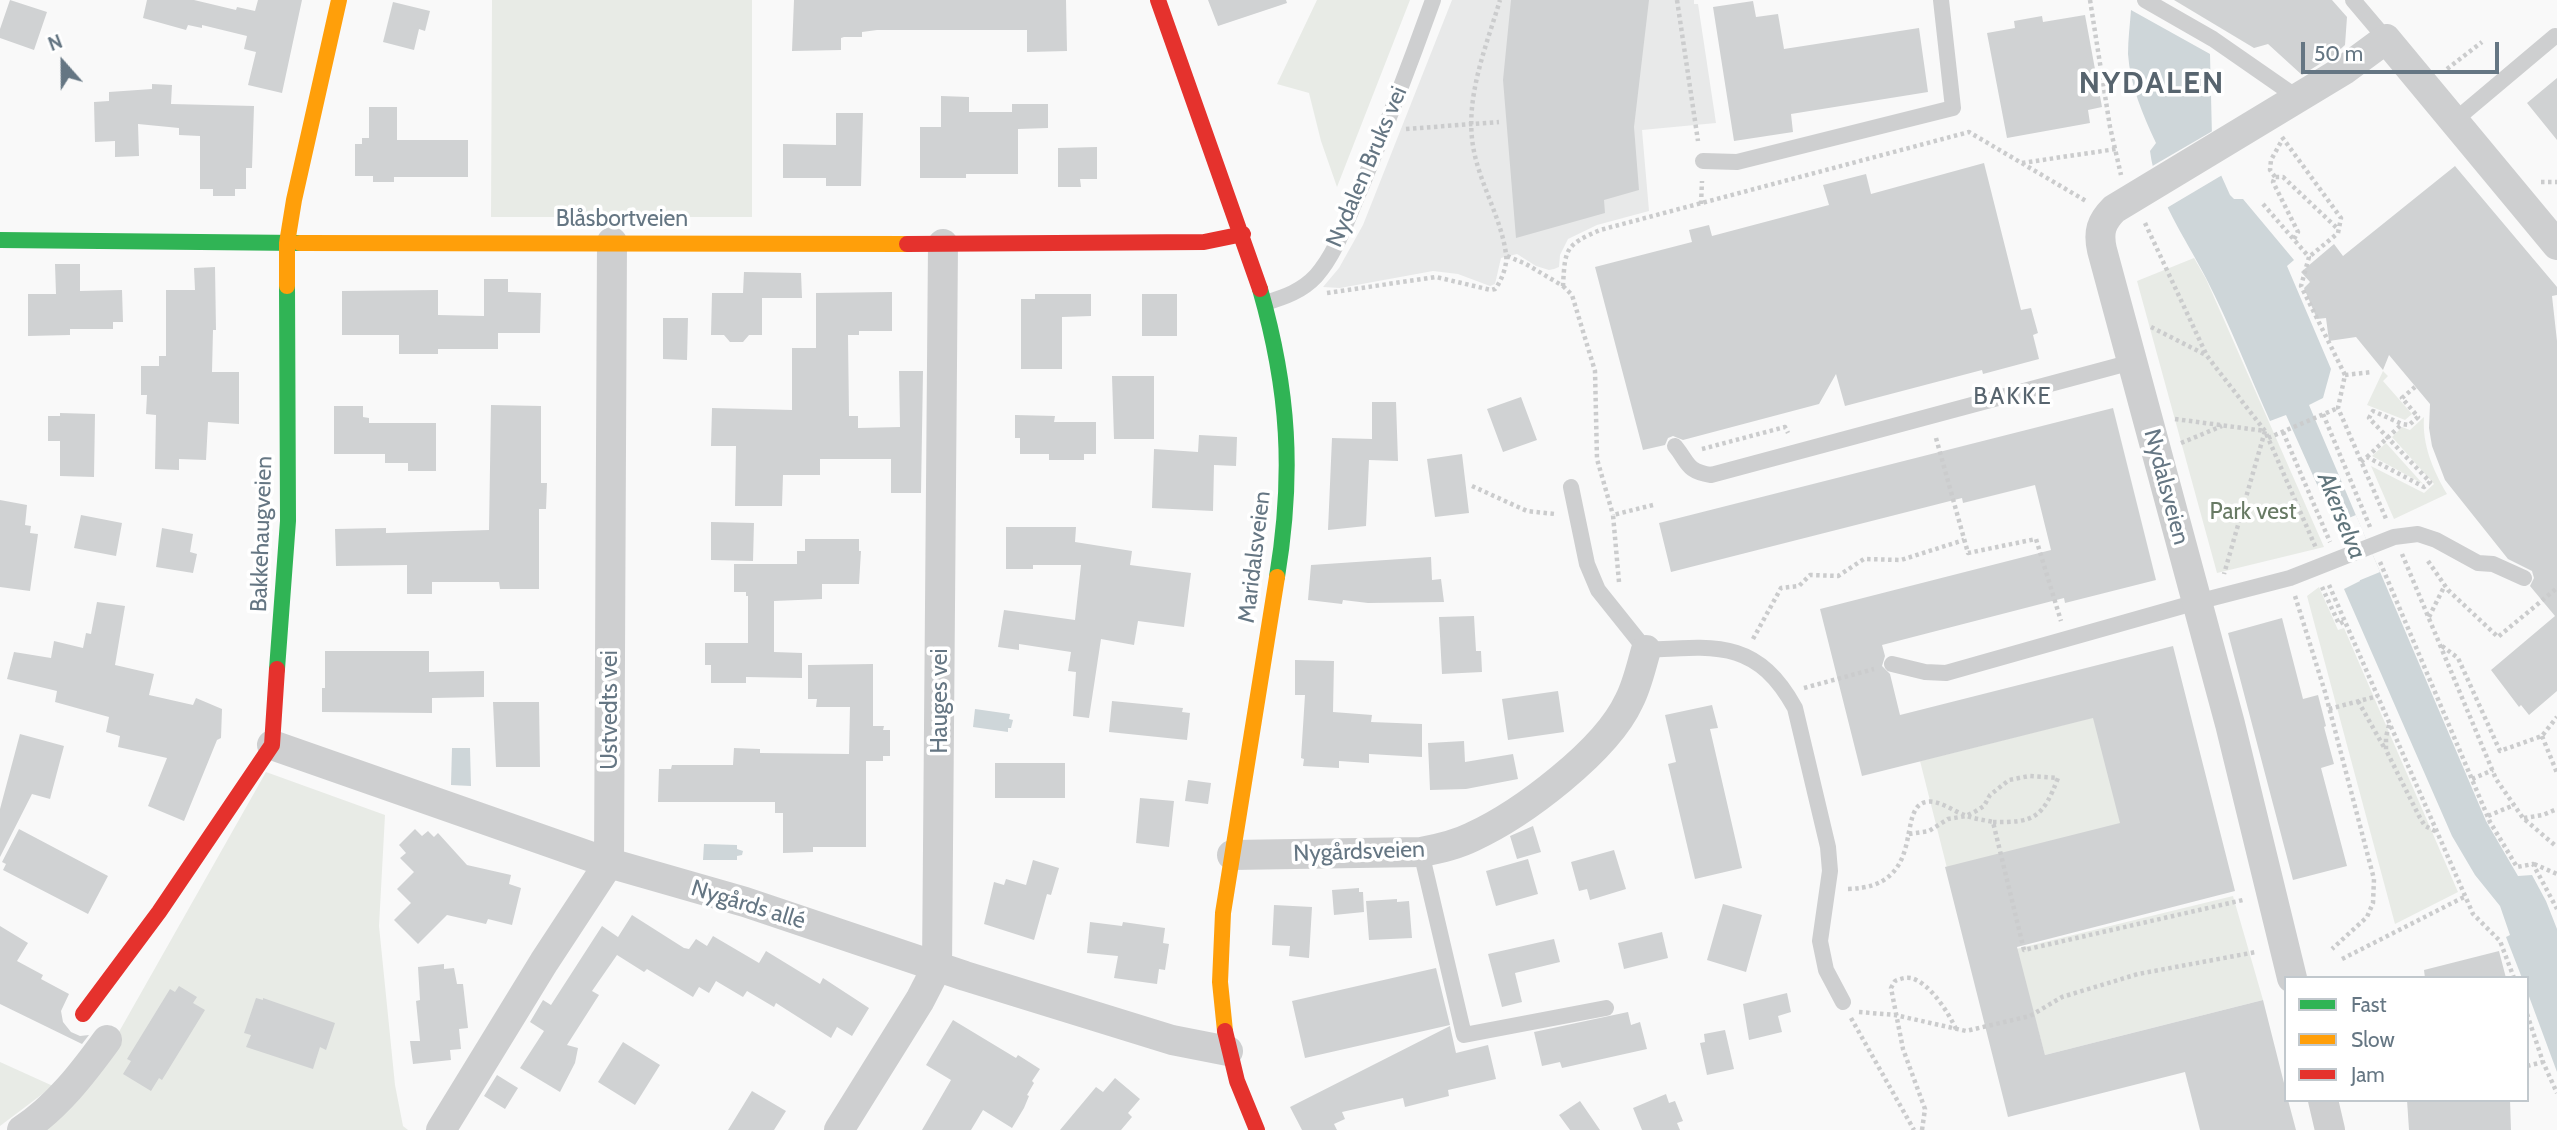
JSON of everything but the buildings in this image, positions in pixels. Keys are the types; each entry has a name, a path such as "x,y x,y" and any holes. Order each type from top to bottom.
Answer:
{"street":[{"name":"Bakkehaugveien","path":"83,1014 159,912 272,745 288,521 287,243 294,200 339,0"},
{"name":"Maridalsveien","path":"1158,0 1243,234 1265,303 1285,398 1287,492 1277,582 1224,909 1220,967 1228,1051 1236,1079 1257,1130"},
{"name":"Nydalsveien","path":"2292,976 2230,724 2100,240 2104,219 2135,196 2344,70 2386,39"},
{"path":"2386,39 2557,245"},
{"name":"Blåsbortveien","path":"0,240 943,244 1204,242 1243,234"},
{"name":"Ustvedts vei","path":"609,863 612,242"},
{"name":"Hauges vei","path":"937,967 943,244"},
{"name":"Nygårdsveien","path":"1232,855 1421,852 1440,849 1472,837 1549,788 1586,756 1630,701 1646,650"},
{"name":"Nygårds allé","path":"272,745 609,863 745,902 937,967 1172,1040 1228,1051"},
{"path":"441,1130 544,962 609,863"},
{"path":"839,1130 937,967"},
{"path":"22,1130 37,1120 82,1075 107,1040"},
{"path":"2323,1102 2330,1130"}],"lane":[{"name":"Nydalen Bruks vei","path":"1265,303 1289,296 1304,286 1317,275 1334,250 1388,123 1433,0"},
{"path":"1703,161 1737,162 1953,108 1941,0"},
{"path":"2145,0 2213,39 2298,98"},
{"path":"2353,0 2386,39"},
{"path":"2454,121 2555,36"},
{"path":"1678,449 1688,467 1697,473 1711,475 2132,362"},
{"path":"1571,487 1587,564 1598,590 1646,650 1713,647 1744,655 1769,672 1784,689 1795,708 1828,847 1830,871 1820,941 1826,970 1843,1002"},
{"path":"1892,664 1925,672 1946,673 2290,578 2347,556 2374,553 2394,537 2418,534 2436,540 2478,563 2496,556 2524,578"},
{"path":"1421,852 1464,1035 1606,1008"}],"path":[{"path":"1324,293 1436,277 1482,288 1495,289 1499,284 1507,256 1473,148 1471,116 1479,73 1500,0"},
{"path":"1677,0 1694,127"},
{"path":"2090,0 2110,127 2124,186 2135,196 2140,213 2207,356 2265,431 2318,552"},
{"path":"2447,69 2482,42"},
{"path":"1401,129 1499,122"},
{"path":"2277,131 2341,218 2338,233 2309,257 2301,286 2344,375 2338,408 2387,522"},
{"path":"1563,286 1565,257 1576,240 1600,230 1969,132 2092,205"},
{"path":"2283,138 2271,160 2270,170 2274,177 2273,182 2298,232 2294,239"},
{"path":"2022,163 2116,149"},
{"path":"2274,177 2283,177 2339,229"},
{"path":"2541,182 2557,182"},
{"path":"2263,204 2309,257"},
{"path":"1507,256 1563,286 1572,295 1595,371 1597,458 1613,514 1620,599 1615,611"},
{"path":"2141,322 2207,356"},
{"path":"2344,375 2372,372"},
{"path":"2367,457 2424,487 2430,482 2369,418 2373,411 2409,425 2418,417 2402,398 2415,387"},
{"path":"2268,438 2338,408"},
{"path":"2323,414 2371,529"},
{"path":"2167,418 2265,431"},
{"path":"2361,462 2402,424"},
{"path":"2174,446 2222,425"},
{"path":"1678,449 1785,426 1790,436"},
{"path":"2223,576 2265,431"},
{"path":"2283,432 2332,546"},
{"path":"1936,438 1968,553 2036,539 2054,602"},
{"path":"1472,486 1527,511 1577,517"},
{"path":"1613,514 1653,505"},
{"path":"1744,655 1781,588 1799,586 1810,575 1838,576 1864,559 1901,559 1964,540"},
{"path":"2400,550 2493,770 2523,818 2557,846"},
{"path":"2421,551 2445,585 2498,637 2557,588"},
{"path":"2374,553 2488,816 2517,867 2533,864 2557,874"},
{"path":"2327,581 2461,886 2478,920 2500,941 2513,976"},
{"path":"2321,583 2339,624 2345,621"},
{"path":"2429,617 2445,585"},
{"path":"2294,593 2329,709 2374,879 2373,903 2367,917 2332,949"},
{"path":"2440,645 2458,658 2500,751 2542,736 2557,716"},
{"path":"1806,687 1892,664"},
{"path":"2329,709 2378,696"},
{"path":"2358,701 2386,750 2418,816 2425,826 2438,832"},
{"path":"2386,750 2390,723"},
{"path":"2542,736 2557,774"},
{"path":"2472,779 2493,770"},
{"path":"1826,889 1864,888 1886,881 1896,869 1917,806 1936,802 1966,816 1993,822 2031,820 2046,806 2058,778 2018,777 2009,780 1990,795 1984,806 1966,816 1948,819 1929,831 1909,834"},
{"path":"2488,816 2514,805"},
{"path":"2523,818 2557,809"},
{"path":"1993,822 2024,950 2243,900"},
{"path":"2533,864 2557,909"},
{"path":"2342,959 2466,896"},
{"path":"1914,1130 1848,1012 1895,1015 1966,1031 2030,1016 2062,997 2138,974 2256,952"},
{"path":"1922,1130 1925,1109 1903,1049 1895,1015 1891,988 1895,981 1908,977 1920,982 1935,997 1956,1030"},
{"path":"2529,1020 2557,1093"},
{"path":"2529,1066 2543,1062"}],"shaded area":[{"path":"1452,0 1694,0 1694,4 1698,4 1716,123 1642,130 1649,211 1597,225 1568,239 1560,255 1559,267 1549,270 1536,266 1517,254 1501,258 1495,284 1490,286 1458,274 1433,271 1340,288 1323,287 1339,268 1363,225"}],"green space":[{"path":"492,0 752,0 752,217 491,217"},
{"path":"1317,0 1410,0 1337,187 1321,141 1309,93 1277,84"},
{"name":"Park vest","path":"2194,258 2206,279 2324,547 2217,573 2137,281"},
{"path":"2383,371 2388,376 2383,381 2412,414 2405,420 2367,405"},
{"path":"2424,417 2430,457 2447,494 2394,519 2371,466 2424,493 2434,484 2392,437 2402,427 2410,430"},
{"path":"2386,443 2423,484 2372,456"},
{"path":"2319,587 2338,630 2344,628 2458,892 2395,924 2307,596"},
{"path":"2095,717 2121,824 1947,868 1920,761"},
{"path":"266,772 385,815 379,926 395,1085 403,1126 408,1130 27,1130 107,1053"},
{"path":"2233,896 2263,1000 2045,1055 2016,949"},
{"path":"0,1062 53,1086 0,1126"}],"water":[{"name":"Akerselva","path":"2131,10 2210,54 2212,137 2216,164 2230,195 2234,199 2243,199 2294,260 2287,266 2331,369 2323,398 2309,405 2486,821 2518,876 2532,875 2557,929 2557,1072 2529,996 2529,976 2521,976 2506,937 2510,935 2500,906 2475,875 2452,836 2344,589 2360,581 2286,415 2270,421 2215,296 2172,217 2158,185 2150,151 2156,143 2131,77 2128,48"},
{"path":"975,709 1010,714 1009,719 1013,720 1011,728 1008,728 1008,732 973,727"},
{"path":"452,748 470,748 471,786 451,785"},
{"path":"704,844 737,845 737,849 743,851 742,855 737,856 737,860 703,860"}],"pier":[{"path":"2216,129 2217,154 2224,174 2165,209 2149,168"},
{"path":"2356,515 2380,572 2358,581 2334,524"}],"traffic: fast":[{"path":"0,240 300,243"},
{"path":"277,669 288,521 287,286"},
{"path":"1260,289 1277,362 1286,432 1286,503 1277,577"}],"traffic: slow":[{"path":"287,286 287,243 294,200 339,0"},
{"path":"300,243 907,244"},
{"path":"1225,1031 1220,982 1223,913 1277,577"}],"traffic: jam":[{"path":"1158,0 1260,289"},
{"path":"907,244 1204,242 1243,234"},
{"path":"83,1014 159,912 272,745 277,669"},
{"path":"1225,1031 1237,1081 1257,1130"}],"district":[{"name":"NYDALEN","path":"2152,84"},
{"name":"BAKKE","path":"2013,397"}]}
